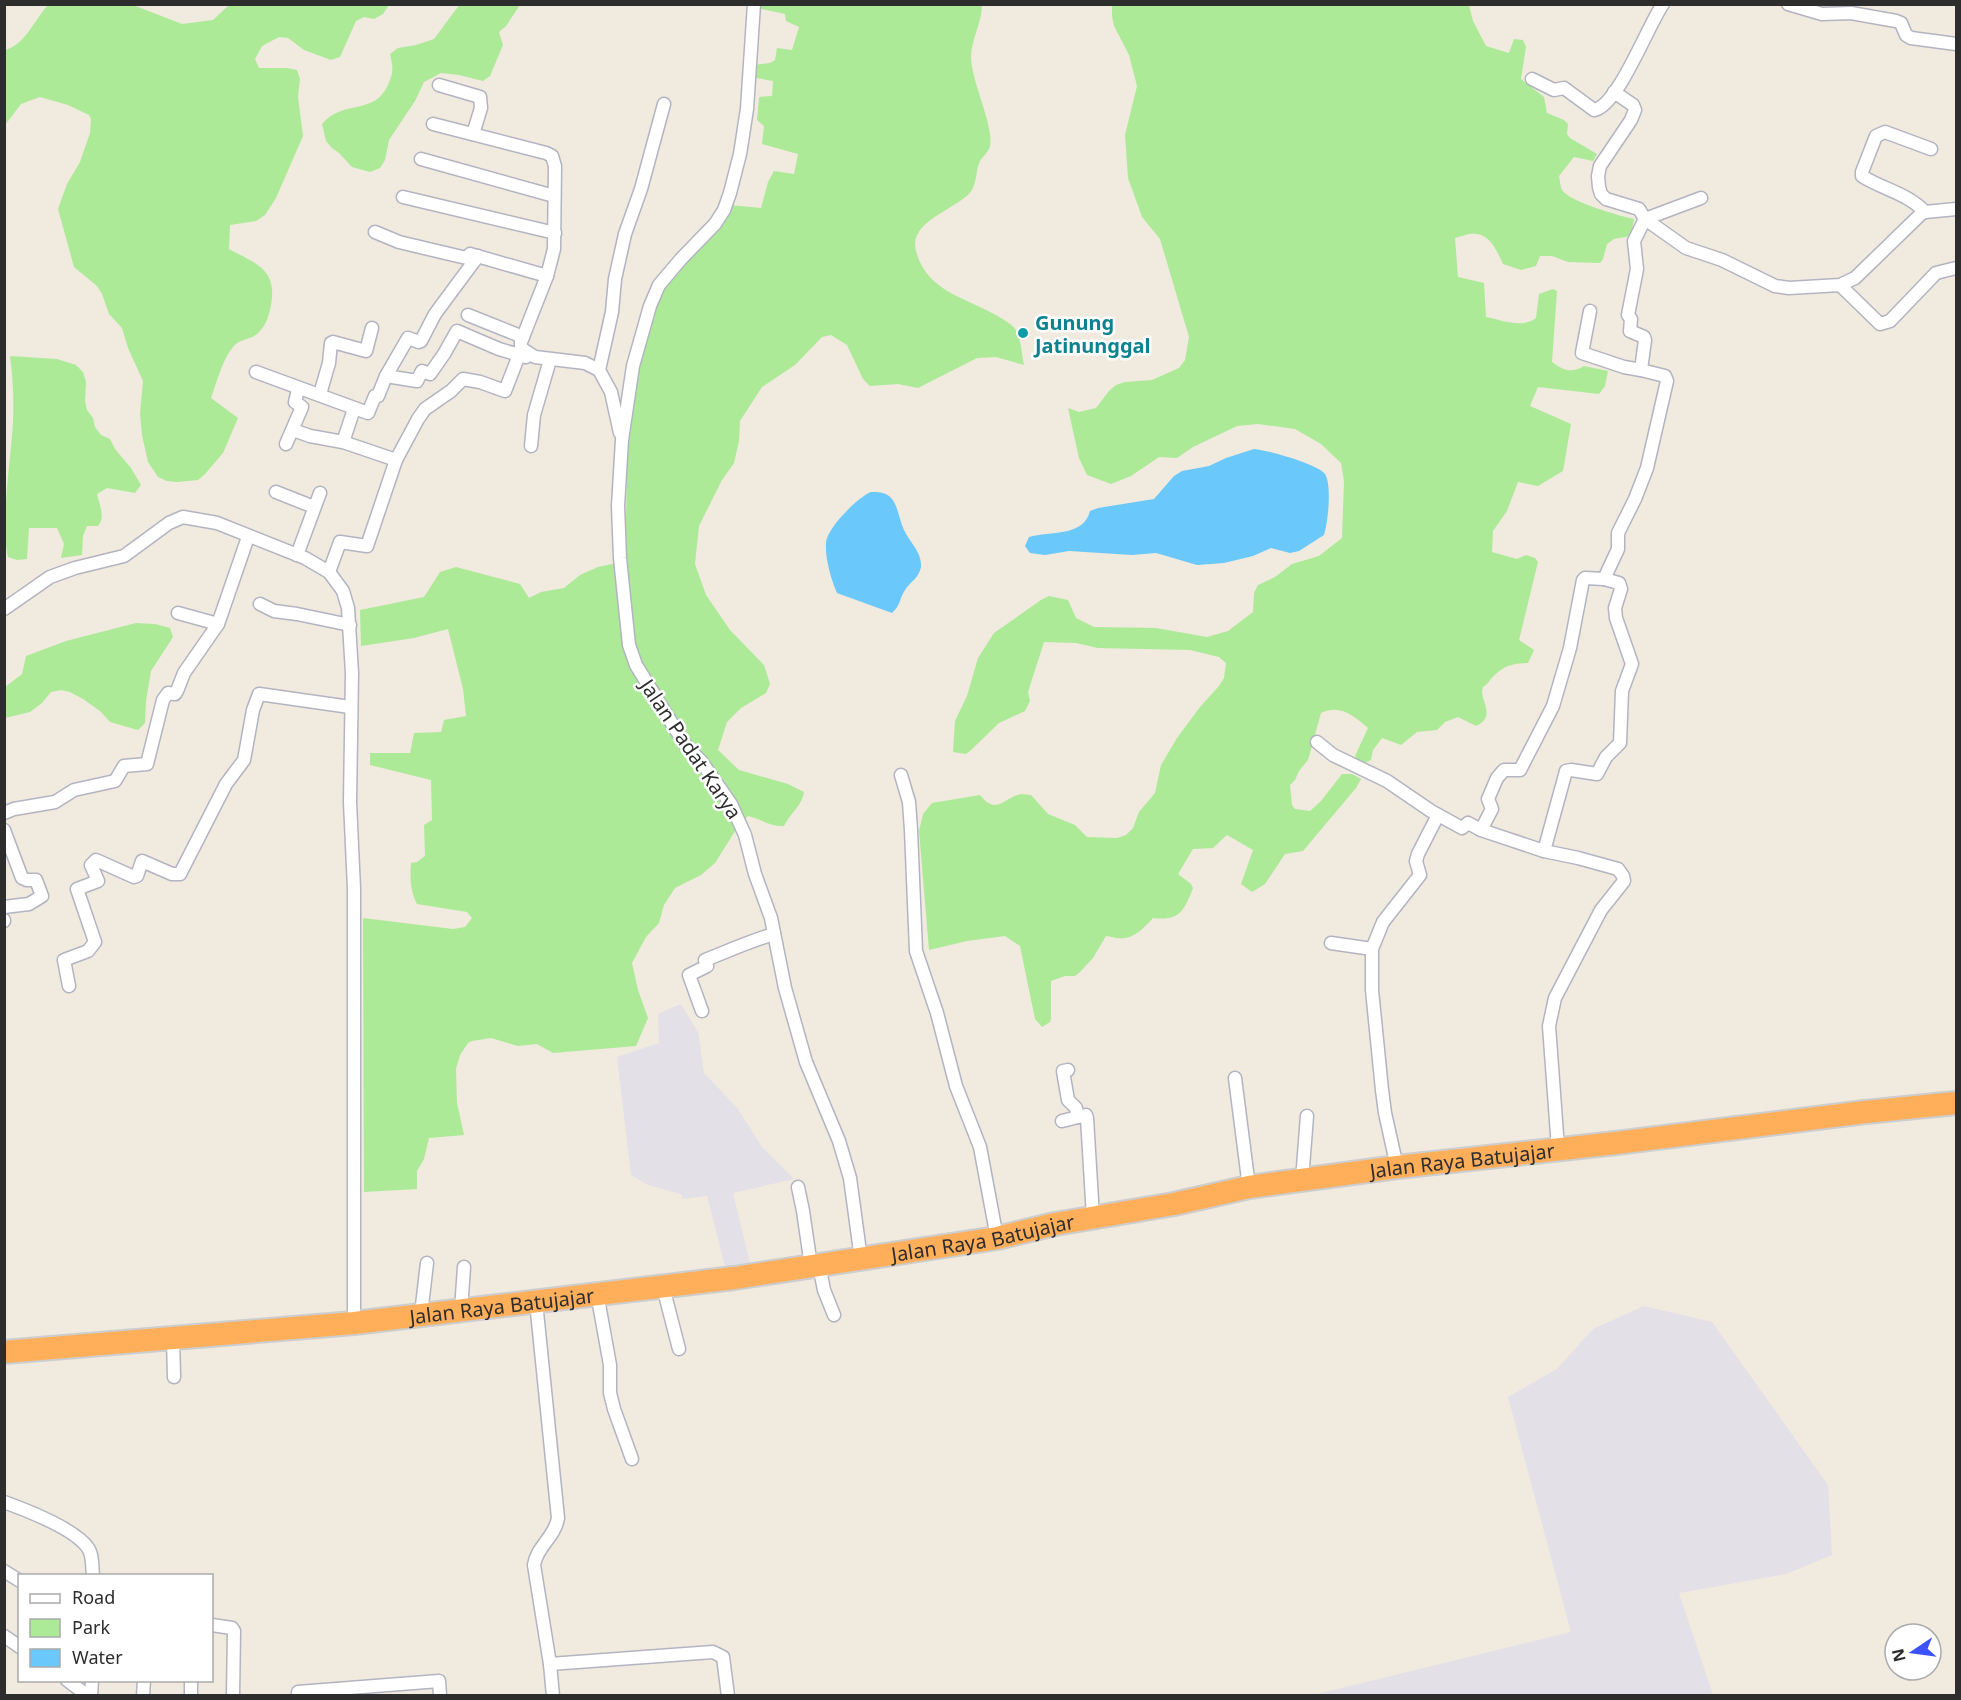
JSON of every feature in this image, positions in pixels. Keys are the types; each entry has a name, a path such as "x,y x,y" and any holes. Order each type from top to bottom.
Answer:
{"highway":[{"name":"Jalan Raya Batujajar","path":"4,1352 354,1323 734,1278 997,1238 1249,1187 1397,1167 1956,1103"}],"street":[{"name":"Jalan Padat Karya","path":"754,4 747,109 740,154 730,193 724,210 715,224 659,285 650,306 633,366 622,440 618,506 620,558 630,648 636,665 687,747 701,760 731,804 746,835 806,1062 839,1141 850,1178 861,1259"},
{"path":"1788,4 1822,14 1851,13 1896,21 1901,23 1906,35 1911,38 1956,44"},
{"path":"1532,80 1554,90 1564,88 1594,110 1602,107 1637,57 1659,6"},
{"path":"439,85 480,97 482,108 473,134"},
{"path":"1614,92 1633,105 1635,110 1631,120 1600,166 1598,176 1601,194 1606,199 1639,209 1645,219 1686,248 1722,260 1775,286 1789,288 1840,285 1855,279 1925,212 1956,209"},
{"path":"599,370 612,312 615,279 623,245 641,189 663,104"},
{"path":"433,124 552,156 555,166 554,249 547,276 523,337 521,348 535,357"},
{"path":"1925,212 1918,204 1871,182 1862,176 1862,172 1876,136 1880,133 1885,132 1931,149"},
{"path":"421,159 554,196"},
{"path":"403,197 555,233"},
{"path":"1641,370 1646,340 1644,337 1631,333 1629,315 1637,269 1634,241 1645,219 1701,198"},
{"path":"375,232 399,242 477,258 547,276"},
{"path":"452,248 477,258"},
{"path":"256,372 320,394 354,409 369,412 375,396 378,396 386,376 408,338 421,341 435,314 477,258"},
{"path":"1840,285 1880,324 1885,324 1936,273 1956,268"},
{"path":"1590,311 1582,353 1624,367 1665,376 1667,381 1647,468 1618,533 1618,549 1604,579"},
{"path":"468,315 523,337"},
{"path":"320,394 329,363 331,344 333,342 366,351 372,328"},
{"path":"386,376 417,381 422,371 430,374 457,331 519,355 585,363 599,370 611,392 622,440"},
{"path":"329,572 340,542 367,546 396,460 426,408 451,391 463,379 505,391 519,355"},
{"path":"531,446 534,416 550,360"},
{"path":"286,444 302,407 295,402 298,388"},
{"path":"343,442 354,409"},
{"path":"293,430 310,436 343,442 396,460"},
{"path":"276,492 314,507"},
{"path":"297,555 320,493"},
{"path":"4,609 50,577 75,568 124,556 179,518 217,523 297,555 329,572 343,591 350,625 352,673 350,802 354,889 354,1323"},
{"path":"4,813 14,809 55,802 74,790 115,781 124,766 147,764 165,695 177,692 184,673 218,624 248,537"},
{"path":"1480,830 1492,809 1488,799 1497,778 1506,770 1517,772 1520,770 1549,717 1570,648 1583,580 1589,577 1619,583 1621,586 1615,608 1616,618 1632,664 1622,691 1620,742 1606,757 1597,774 1566,771 1544,851"},
{"path":"260,604 274,611 350,625"},
{"path":"178,613 218,624"},
{"path":"69,986 64,960 88,951 95,942 77,889 98,881 91,865 96,861 134,877 142,861 172,874 180,874 226,784 244,760 253,710 259,694 350,707"},
{"path":"1317,742 1333,755 1387,781 1462,828 1468,823 1480,830 1544,851 1618,869 1623,876 1624,881 1601,910 1555,998 1549,1026 1558,1148"},
{"path":"901,775 909,802 916,951 937,1013 956,1086 980,1147 997,1238"},
{"path":"1397,1167 1385,1113 1372,990 1372,950 1383,922 1420,875 1416,861 1418,854 1438,815"},
{"path":"4,830 22,878 36,880 42,896 29,904 4,907"},
{"path":"702,1011 689,975 707,966 705,960 774,934"},
{"path":"1332,944 1372,950"},
{"path":"1068,1070 1063,1071 1068,1100 1076,1108 1078,1117"},
{"path":"1235,1078 1249,1187"},
{"path":"1062,1121 1086,1115 1087,1118 1093,1217"},
{"path":"1302,1180 1307,1116"},
{"path":"798,1187 815,1265 834,1315"},
{"path":"422,1314 427,1263"},
{"path":"461,1311 464,1267"},
{"path":"663,1287 680,1349"},
{"path":"597,1293 610,1365 610,1393 632,1459"},
{"path":"536,1302 558,1518 555,1530 538,1551 534,1565 553,1695"},
{"path":"173,1338 174,1377"},
{"path":"4,1502 56,1525 86,1545 91,1555 93,1574"},
{"path":"4,1571 18,1580"},
{"path":"213,1625 232,1628 234,1631 233,1695"},
{"path":"4,1636 18,1646"},
{"path":"550,1664 713,1652 723,1657 728,1695"},
{"path":"298,1695 298,1692 439,1681 440,1695"},
{"path":"70,1682 89,1695"}],"shaded area":[{"path":"681,1004 698,1032 704,1073 738,1109 762,1147 794,1179 733,1193 751,1267 727,1274 707,1196 683,1199 681,1194 648,1185 631,1175 617,1057 659,1043 658,1014"},
{"path":"1644,1306 1712,1322 1828,1485 1832,1555 1786,1574 1679,1593 1713,1695 1313,1695 1571,1632 1508,1397 1557,1369 1593,1329"}],"green space":[{"path":"460,4 520,5 506,26 499,32 503,45 490,76 483,81 441,73 424,82 415,101 389,140 385,160 380,168 370,172 352,167 326,141 322,124 330,116 375,101 382,95 392,73 390,54 398,48 434,39"},
{"path":"48,5 133,5 182,24 213,20 229,5 389,5 383,14 374,19 364,17 356,21 340,57 331,60 304,50 288,38 279,37 262,46 255,59 259,68 297,70 300,79 298,97 303,136 276,198 265,215 256,221 230,225 229,249 264,270 272,286 272,297 268,317 262,329 254,336 235,344 223,365 211,398 238,418 223,453 198,480 167,481 158,477 148,462 140,414 143,381 122,328 109,314 102,294 97,286 74,267 58,209 67,184 80,162 90,133 89,115 68,105 40,97 21,104 5,125 5,50 24,37"},
{"path":"757,5 982,5 971,58 989,127 990,146 981,159 973,188 968,195 920,230 915,240 916,251 928,275 937,284 1000,317 1014,327 1019,338 1024,365 996,357 977,358 918,388 898,384 870,386 863,379 847,345 831,335 822,337 795,365 762,387 740,421 739,441 734,463 722,480 699,526 695,564 706,595 730,630 764,665 770,684 766,693 741,708 727,722 718,750 739,770 788,784 804,792 801,801 784,826 770,824 748,816 737,828 715,863 701,875 675,888 664,905 659,923 646,937 632,963 648,1018 636,1046 553,1053 537,1044 518,1046 491,1038 468,1043 460,1055 456,1069 457,1103 464,1135 429,1138 424,1159 417,1171 417,1189 364,1192 363,918 453,929 465,927 472,918 467,912 417,904 413,894 411,863 425,856 424,825 432,820 431,780 370,765 370,753 410,753 414,733 441,732 444,720 466,716 463,689 448,629 414,638 361,646 360,610 424,597 440,572 456,567 520,584 529,598 541,592 564,588 580,575 598,567 625,561 627,468 634,383 660,290 689,259 730,205 761,208 768,182 774,171 794,174 798,154 762,144 764,126 757,120 759,97 772,96 773,81 751,77 753,65 770,63 775,60 777,48 792,50 799,27 786,21 785,14 757,8"},
{"path":"1112,5 1469,5 1473,21 1486,46 1509,53 1514,39 1523,40 1526,47 1521,79 1544,97 1547,113 1568,124 1567,134 1570,138 1597,154 1593,161 1574,157 1559,176 1562,190 1585,204 1634,219 1631,236 1614,239 1607,244 1600,263 1568,262 1552,256 1540,256 1536,266 1521,270 1503,264 1491,242 1482,235 1469,234 1455,238 1458,277 1484,283 1486,317 1512,323 1530,321 1536,318 1539,294 1553,289 1557,291 1552,362 1567,370 1575,370 1584,366 1608,371 1605,386 1599,394 1538,387 1530,406 1571,424 1563,471 1538,486 1518,482 1507,511 1493,531 1492,552 1517,559 1526,555 1535,558 1538,562 1519,640 1534,650 1528,663 1511,665 1503,669 1483,687 1487,712 1486,717 1476,726 1458,717 1445,722 1437,730 1417,732 1401,745 1382,738 1373,750 1371,760 1363,764 1358,762 1355,756 1368,728 1341,711 1321,713 1308,760 1290,785 1292,805 1295,809 1310,811 1342,774 1352,774 1361,779 1303,851 1285,854 1265,884 1252,892 1241,884 1253,850 1227,835 1213,848 1193,849 1178,874 1193,888 1180,913 1169,918 1153,918 1141,930 1127,938 1106,936 1093,958 1080,972 1075,976 1065,976 1051,981 1051,1018 1050,1022 1042,1027 1035,1019 1020,946 1005,936 967,941 929,950 919,831 923,814 932,803 980,795 986,801 996,805 1021,794 1031,795 1048,814 1075,825 1087,837 1117,838 1126,835 1133,828 1139,812 1155,793 1161,765 1177,738 1224,678 1226,663 1219,657 1190,650 1098,648 1076,643 1044,642 1028,692 1030,701 1025,711 999,723 966,754 953,752 955,721 967,696 978,658 994,633 1049,596 1068,600 1076,618 1094,627 1156,628 1207,637 1228,631 1253,612 1254,593 1258,585 1275,577 1292,564 1319,556 1342,538 1344,481 1341,463 1321,444 1295,429 1258,424 1237,426 1193,447 1177,458 1159,457 1131,476 1111,484 1087,475 1079,458 1068,408 1079,412 1096,408 1116,385 1152,380 1179,368 1185,360 1189,337 1160,239 1142,217 1128,178 1125,135 1137,86 1129,55 1114,26"},
{"path":"10,356 57,359 76,365 83,372 86,382 85,401 95,427 101,435 110,439 141,485 135,493 107,488 97,494 102,519 98,526 87,526 83,536 82,555 61,558 64,544 57,528 29,528 27,559 17,560 8,557 5,527 13,422 13,381"},
{"path":"136,623 170,628 173,637 151,671 145,723 138,730 110,722 100,711 83,699 61,690 51,692 30,712 5,718 5,687 22,674 26,656 66,641"}],"water":[{"path":"1254,449 1302,462 1325,474 1329,495 1324,535 1299,551 1290,553 1271,548 1253,556 1224,563 1197,565 1156,553 1132,555 1069,551 1045,555 1030,553 1025,546 1029,537 1074,529 1087,519 1090,511 1098,508 1154,499 1174,476 1182,471 1209,466"},
{"path":"871,492 885,494 892,499 904,530 918,552 921,562 918,574 905,590 892,613 837,593 827,562 826,543 832,529 851,506"}],"place":[{"name":"Gunung Jatinunggal","path":"1023,333"}]}
